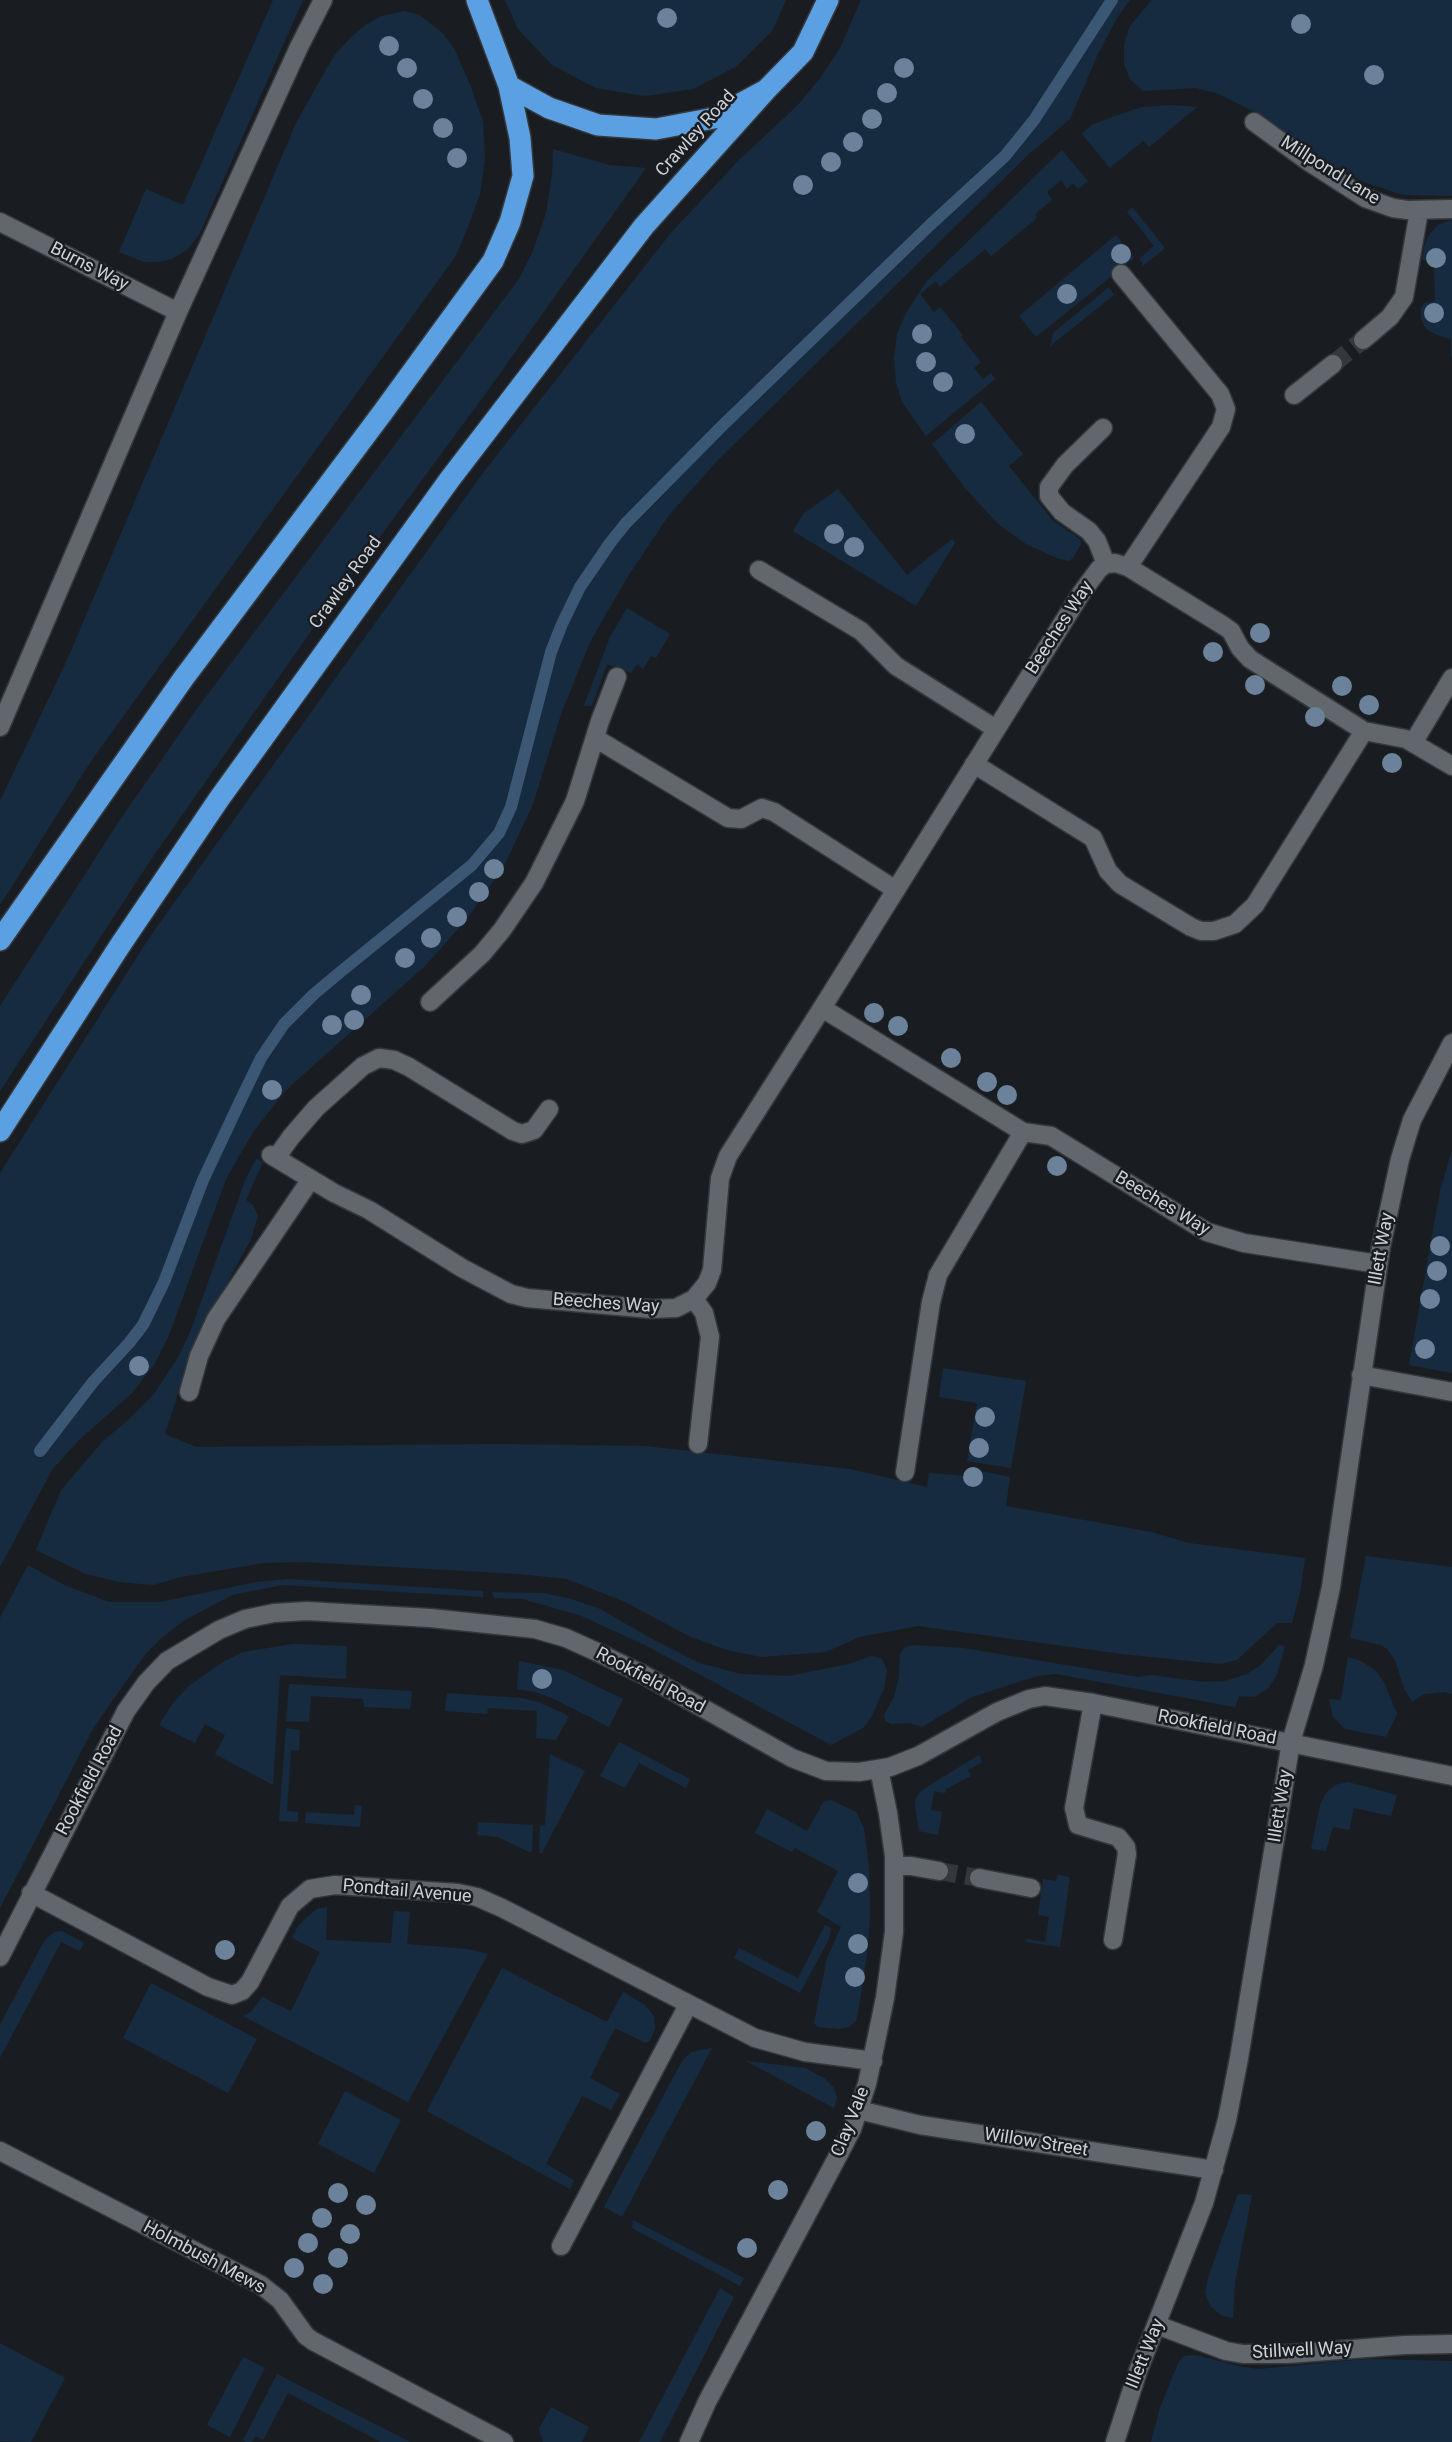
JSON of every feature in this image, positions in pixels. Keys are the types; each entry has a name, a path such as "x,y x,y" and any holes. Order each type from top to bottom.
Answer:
{"highway":[{"path":"0,940 183,679 493,261 510,222 523,176 520,138 509,86 477,0"},
{"name":"Crawley Road","path":"0,1130 184,850 450,479 644,226 803,51 828,0"},
{"path":"509,86 549,108 598,125 656,129 714,118 766,90"}],"street":[{"path":"0,727 178,312 299,47 324,1"},
{"name":"Millpond Lane","path":"1254,122 1365,198 1393,208 1419,211 1452,209"},
{"path":"1363,340 1390,317 1404,297 1419,211"},
{"name":"Burns Way","path":"0,222 178,312"},
{"path":"1121,274 1220,394 1226,409 1221,427 1128,567"},
{"path":"1294,395 1333,364"},
{"path":"1102,428 1065,465 1049,487 1049,496 1062,512 1089,531 1097,541 1107,564"},
{"name":"Beeches Way","path":"549,1109 534,1130 522,1134 409,1067 394,1060 379,1058 363,1066 316,1108 273,1157 511,1294 527,1298 651,1310 676,1308 694,1299 708,1283 712,1270 722,1168 739,1136 1082,592 1099,569 1107,564 1115,563 1128,567 1224,626 1231,631 1250,659 1364,731 1397,736 1452,766"},
{"path":"759,570 861,631 897,666 996,729"},
{"path":"430,1002 482,954 520,906 575,801 617,677"},
{"path":"1413,743 1452,678"},
{"path":"974,764 1094,838 1108,871 1120,884 1192,928 1214,931 1236,924 1255,905 1364,731"},
{"path":"595,738 728,818 741,819 762,808 774,812 896,890"},
{"name":"Beeches Way","path":"822,1008 1023,1132 1051,1136 1208,1232 1244,1243 1378,1264"},
{"name":"Illett Way","path":"1115,2442 1122,2415 1188,2248 1214,2170 1239,2059 1291,1742 1314,1665 1331,1587 1378,1264 1400,1159 1412,1120 1452,1043"},
{"path":"905,1472 931,1301 938,1275 1023,1132"},
{"path":"189,1392 199,1356 216,1319 311,1179"},
{"path":"694,1299 704,1313 710,1337 698,1444"},
{"path":"1362,1375 1452,1392"},
{"name":"Rookfield Road","path":"0,1957 126,1711 146,1683 167,1661 219,1630 245,1619 274,1613 307,1611 402,1616 497,1623 535,1629 566,1638 644,1675 809,1766 842,1773 879,1769 905,1762 997,1712 1029,1699 1045,1696 1093,1703 1452,1776"},
{"path":"1093,1703 1074,1808 1078,1825 1118,1836 1126,1847 1113,1940"},
{"name":"Clay Vale","path":"689,2442 707,2402 839,2154 859,2110 873,2061 894,1932 894,1866 888,1813 879,1769"},
{"path":"894,1866 939,1871"},
{"path":"979,1878 1031,1888"},
{"name":"Pondtail Avenue","path":"31,1893 208,1987 233,1995 242,1991 250,1982 290,1906 310,1889 335,1885 458,1893 477,1897 502,1908 688,2005 772,2044 844,2059 873,2061"},
{"path":"561,2246 688,2005"},
{"name":"Willow Street","path":"859,2110 920,2125 1214,2170"},
{"name":"Holmbush Mews","path":"0,2151 261,2285 280,2300 306,2336 313,2341 504,2442"},
{"name":"Stillwell Way","path":"1157,2325 1226,2351 1243,2354 1288,2354 1452,2344"}],"shaded area":[{"path":"273,0 303,0 199,235 188,249 172,259 158,262 144,262 119,252 146,189 183,205"},
{"path":"505,0 786,0 772,31 737,66 693,89 645,96 596,88 552,65 518,29"},
{"path":"861,0 1130,0 1118,16 1097,56 1070,119 1029,154 717,461 669,515 625,581 590,642 561,714 533,804 504,866 466,920 425,966 286,1090 253,1132 226,1179 169,1335 154,1365 131,1394 80,1439 52,1470 0,1567 0,1173 149,938 483,473 670,234 739,160 797,106 821,77 840,48"},
{"path":"1152,0 1452,0 1452,196 1403,195 1364,182 1339,169 1260,115 1219,94 1196,88 1143,91 1130,79 1124,64 1124,45 1130,26"},
{"path":"405,11 419,15 430,23 454,48 483,122 485,159 480,194 455,257 91,761 0,905 0,801 67,660 297,121 334,56 351,37 381,16"},
{"path":"1142,107 1197,107 1149,147 1143,141 1110,168 1082,134 1091,125"},
{"path":"553,149 609,165 646,168 486,393 323,614 152,858 0,1091 0,1006 120,820 196,710 519,279 533,251 546,213"},
{"path":"1062,150 1088,181 1078,189 1073,183 1067,189 1061,180 1047,192 1052,200 1035,214 1037,218 991,256 985,249 940,287 936,281 920,294 934,312 940,307 963,335 961,337 981,362 974,368 983,379 991,373 995,379 926,436 902,402 896,382 894,359 897,334 906,313 926,282"},
{"path":"1132,207 1165,248 1143,266 1140,258 1154,246 1127,212"},
{"path":"1452,220 1451,357 1451,339 1426,329 1421,319 1421,308 1424,303 1435,301 1434,261 1422,260 1424,246 1438,225"},
{"path":"1116,235 1134,258 1036,337 1019,316"},
{"path":"1109,287 1114,295 1050,346 1053,333"},
{"path":"981,402 1023,454 1009,466 1053,521 1080,539 1081,544 1069,561 1026,544 998,524 965,488 932,444"},
{"path":"838,489 907,575 952,539 955,543 916,606 793,531 803,514"},
{"path":"627,608 670,634 656,658 651,656 643,669 637,664 631,673 607,664 592,706 584,706 610,637"},
{"path":"1452,1150 1452,1373 1409,1365 1440,1191"},
{"path":"256,1159 263,1162 246,1200 253,1205 258,1216 251,1239 194,1344 165,1434 196,1447 495,1444 645,1446 850,1469 927,1487 929,1473 966,1476 967,1468 1010,1477 1006,1506 1151,1532 1189,1543 1305,1558 1292,1623 1277,1623 1237,1660 1220,1664 1122,1654 918,1626 859,1637 826,1652 761,1657 727,1650 691,1637 623,1601 567,1579 303,1562 264,1563 181,1577 153,1585 119,1582 86,1574 36,1550 61,1490 103,1441 154,1394 179,1356 246,1178"},
{"path":"943,1368 1026,1381 1011,1468 967,1461 977,1403 939,1397"},
{"path":"1366,1556 1452,1567 1452,1694 1424,1694 1412,1702 1404,1688 1395,1660 1387,1649 1381,1645 1350,1638"},
{"path":"28,1565 64,1585 109,1602 160,1602 256,1582 289,1579 483,1591 483,1597 283,1585 232,1595 183,1621 144,1656 94,1727 0,1908 0,1618"},
{"path":"492,1592 544,1593 571,1599 600,1609 699,1663 741,1674 788,1676 849,1664 872,1656 882,1659 887,1670 884,1689 872,1716 863,1728 831,1745 643,1644 579,1615 522,1599 494,1598"},
{"path":"293,1644 347,1646 346,1679 280,1675 273,1785 215,1754 225,1735 205,1724 195,1743 159,1725 173,1703 189,1686 223,1662 243,1652"},
{"path":"914,1645 963,1648 1138,1677 1151,1675 1204,1682 1225,1681 1247,1674 1261,1665 1279,1645 1285,1646 1277,1674 1269,1688 1254,1697 1239,1696 1235,1707 1056,1674 1037,1676 972,1697 922,1727 910,1723 891,1724 885,1721 884,1715 894,1697 899,1677 900,1654 905,1647"},
{"path":"1348,1657 1375,1670 1384,1682 1397,1714 1386,1737 1345,1729 1333,1717 1329,1699 1341,1700"},
{"path":"519,1661 563,1670 623,1699 609,1727 554,1699 517,1689"},
{"path":"289,1684 412,1691 410,1709 364,1707 363,1699 311,1696 309,1722 286,1721"},
{"path":"447,1693 521,1698 539,1702 569,1716 556,1740 536,1738 537,1711 488,1708 487,1714 445,1711"},
{"path":"286,1728 300,1730 299,1751 291,1750 287,1811 298,1812 298,1822 279,1821"},
{"path":"619,1742 690,1779 686,1788 639,1763 625,1788 600,1776"},
{"path":"550,1754 585,1771 542,1853 539,1853 540,1826 545,1825"},
{"path":"979,1755 982,1762 968,1770 971,1776 946,1789 945,1793 934,1791 931,1810 942,1812 938,1835 919,1831 915,1806 916,1798 922,1790"},
{"path":"1348,1782 1397,1795 1391,1816 1354,1808 1349,1830 1333,1827 1326,1851 1311,1849 1320,1805 1326,1793 1335,1785"},
{"path":"831,1800 856,1812 864,1828 869,1867 870,1918 858,2012 856,2021 849,2027 840,2029 818,2027 814,2023 827,1958 841,1927 817,1912 838,1871 795,1848 792,1852 755,1833 767,1809 807,1831 824,1801"},
{"path":"355,1805 362,1806 360,1827 305,1823 306,1812 354,1815"},
{"path":"478,1822 533,1825 532,1851 498,1837 477,1835"},
{"path":"1058,1875 1070,1877 1060,1947 1027,1942 1027,1939 1045,1942 1049,1917 1038,1915 1043,1879 1056,1881"},
{"path":"327,1907 326,1940 391,1943 394,1911 410,1912 407,1944 468,1949 488,1954 408,2102 243,2016 251,2012 262,1997 291,2011 320,1952 292,1938 307,1917 317,1909"},
{"path":"825,1925 831,1928 829,1939 800,1993 734,1958 739,1948 798,1978"},
{"path":"62,1931 84,1943 80,1951 61,1942 0,2058 0,2025 44,1941 54,1932"},
{"path":"502,1968 607,2022 623,1992 645,2005 654,2016 655,2028 651,2039 646,2043 615,2028 590,2078 620,2094 611,2110 582,2096 546,2164 574,2180 570,2189 427,2111"},
{"path":"151,1983 257,2039 228,2093 123,2038"},
{"path":"712,2048 622,2217 604,2207 682,2061 691,2052"},
{"path":"746,2061 805,2068 824,2078 834,2088 837,2098 834,2108"},
{"path":"345,2091 401,2120 374,2173 318,2144"},
{"path":"1238,2194 1252,2195 1235,2282 1233,2318 1221,2315 1210,2306 1205,2293"},
{"path":"633,2220 744,2278 740,2286 632,2228"},
{"path":"720,2288 734,2297 660,2442 639,2442"},
{"path":"0,2343 65,2378 31,2442 0,2441"},
{"path":"1195,2355 1259,2369 1366,2359 1452,2361 1452,2442 1151,2442 1160,2408 1179,2361 1184,2356"},
{"path":"243,2357 265,2368 230,2437 207,2425"},
{"path":"277,2374 410,2442 381,2442 288,2393 263,2440 255,2436 252,2442 246,2442 243,2440"},
{"path":"551,2407 589,2427 582,2442 543,2442 539,2429"}],"waterway":[{"path":"40,1451 93,1382 143,1325 164,1282 203,1180 261,1058 284,1024 314,994 472,865 499,833 511,807 551,652 580,587 610,543 626,523 722,426 1005,156 1034,120 1112,0"}],"tunnel":[{"path":"1333,364 1363,340"},
{"path":"939,1871 979,1878"}]}
